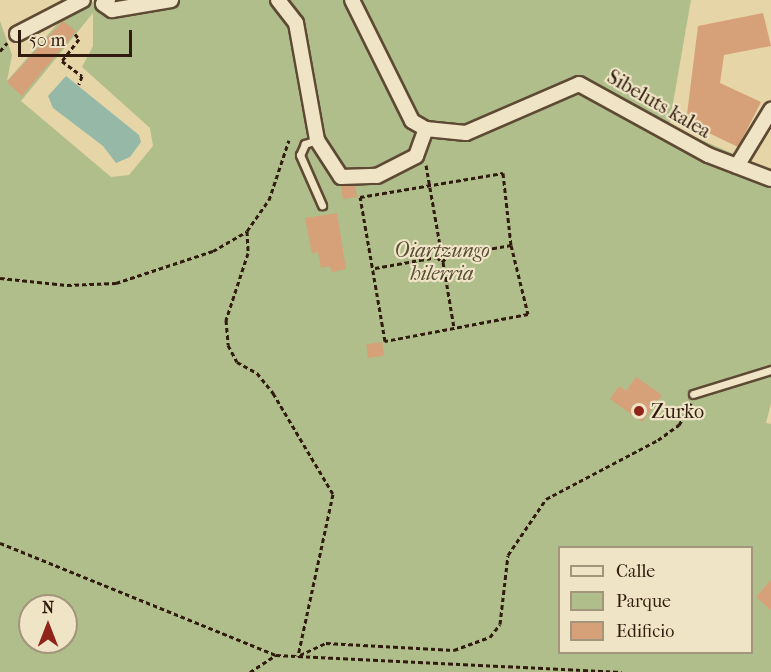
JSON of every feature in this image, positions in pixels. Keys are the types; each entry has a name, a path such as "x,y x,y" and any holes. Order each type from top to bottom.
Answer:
{"street":[{"path":"17,34 83,0"},
{"path":"108,0 103,4 112,10 171,0"},
{"path":"278,0 296,22 317,140 341,177 357,181 377,176 422,149 426,129 406,112 352,0"},
{"name":"Sibeluts kalea","path":"426,129 466,133 579,84 737,166 771,179"},
{"path":"737,166 771,110"}],"lane":[{"path":"317,140 305,144 300,155 322,205"},
{"path":"693,394 771,370"}],"path":[{"path":"75,34 79,39 62,61 82,76 79,84"},
{"path":"0,278 67,285 116,283 213,251 247,231 281,175 289,140"},
{"path":"422,149 441,251 447,256"},
{"path":"503,173 511,245 528,314 382,339 375,268 360,197 430,185 503,173"},
{"path":"247,231 248,253 226,320 228,345 237,362 257,373 273,393 333,494 298,656"},
{"path":"443,262 447,256 511,245"},
{"path":"375,268 437,257 441,251"},
{"path":"437,257 443,262 454,328"},
{"path":"298,656 326,643 454,650 490,637 500,624 508,555 546,499 658,440 679,425 693,394"},
{"path":"0,543 276,655 622,672"},
{"path":"250,672 276,655"}],"green space":[{"name":"Oiartzungo hilerria","path":"97,0 691,0 669,126 771,170 771,403 766,423 771,424 771,672 0,672 0,21 12,55 7,81 67,13","holes":["93,13 93,46 82,67 150,128 153,146 129,175 111,177 21,101"]}],"shaded area":[{"path":"66,76 139,135 141,142 130,157 116,163 103,146 53,108 48,96"}],"building":[{"path":"763,13 771,46 724,55 720,83 761,102 738,147 686,122 698,26"},
{"path":"63,21 76,31 22,96 7,82"},
{"path":"341,186 355,186 357,197 343,199"},
{"path":"337,213 346,269 332,272 330,266 321,268 318,252 312,253 305,218"},
{"path":"382,342 384,356 368,358 366,344"},
{"name":"Zurko","path":"636,377 662,395 642,422 610,399 619,386 626,391"},
{"path":"771,580 771,610 756,597"}],"place":[{"name":"Zurko","path":"639,411"}]}
